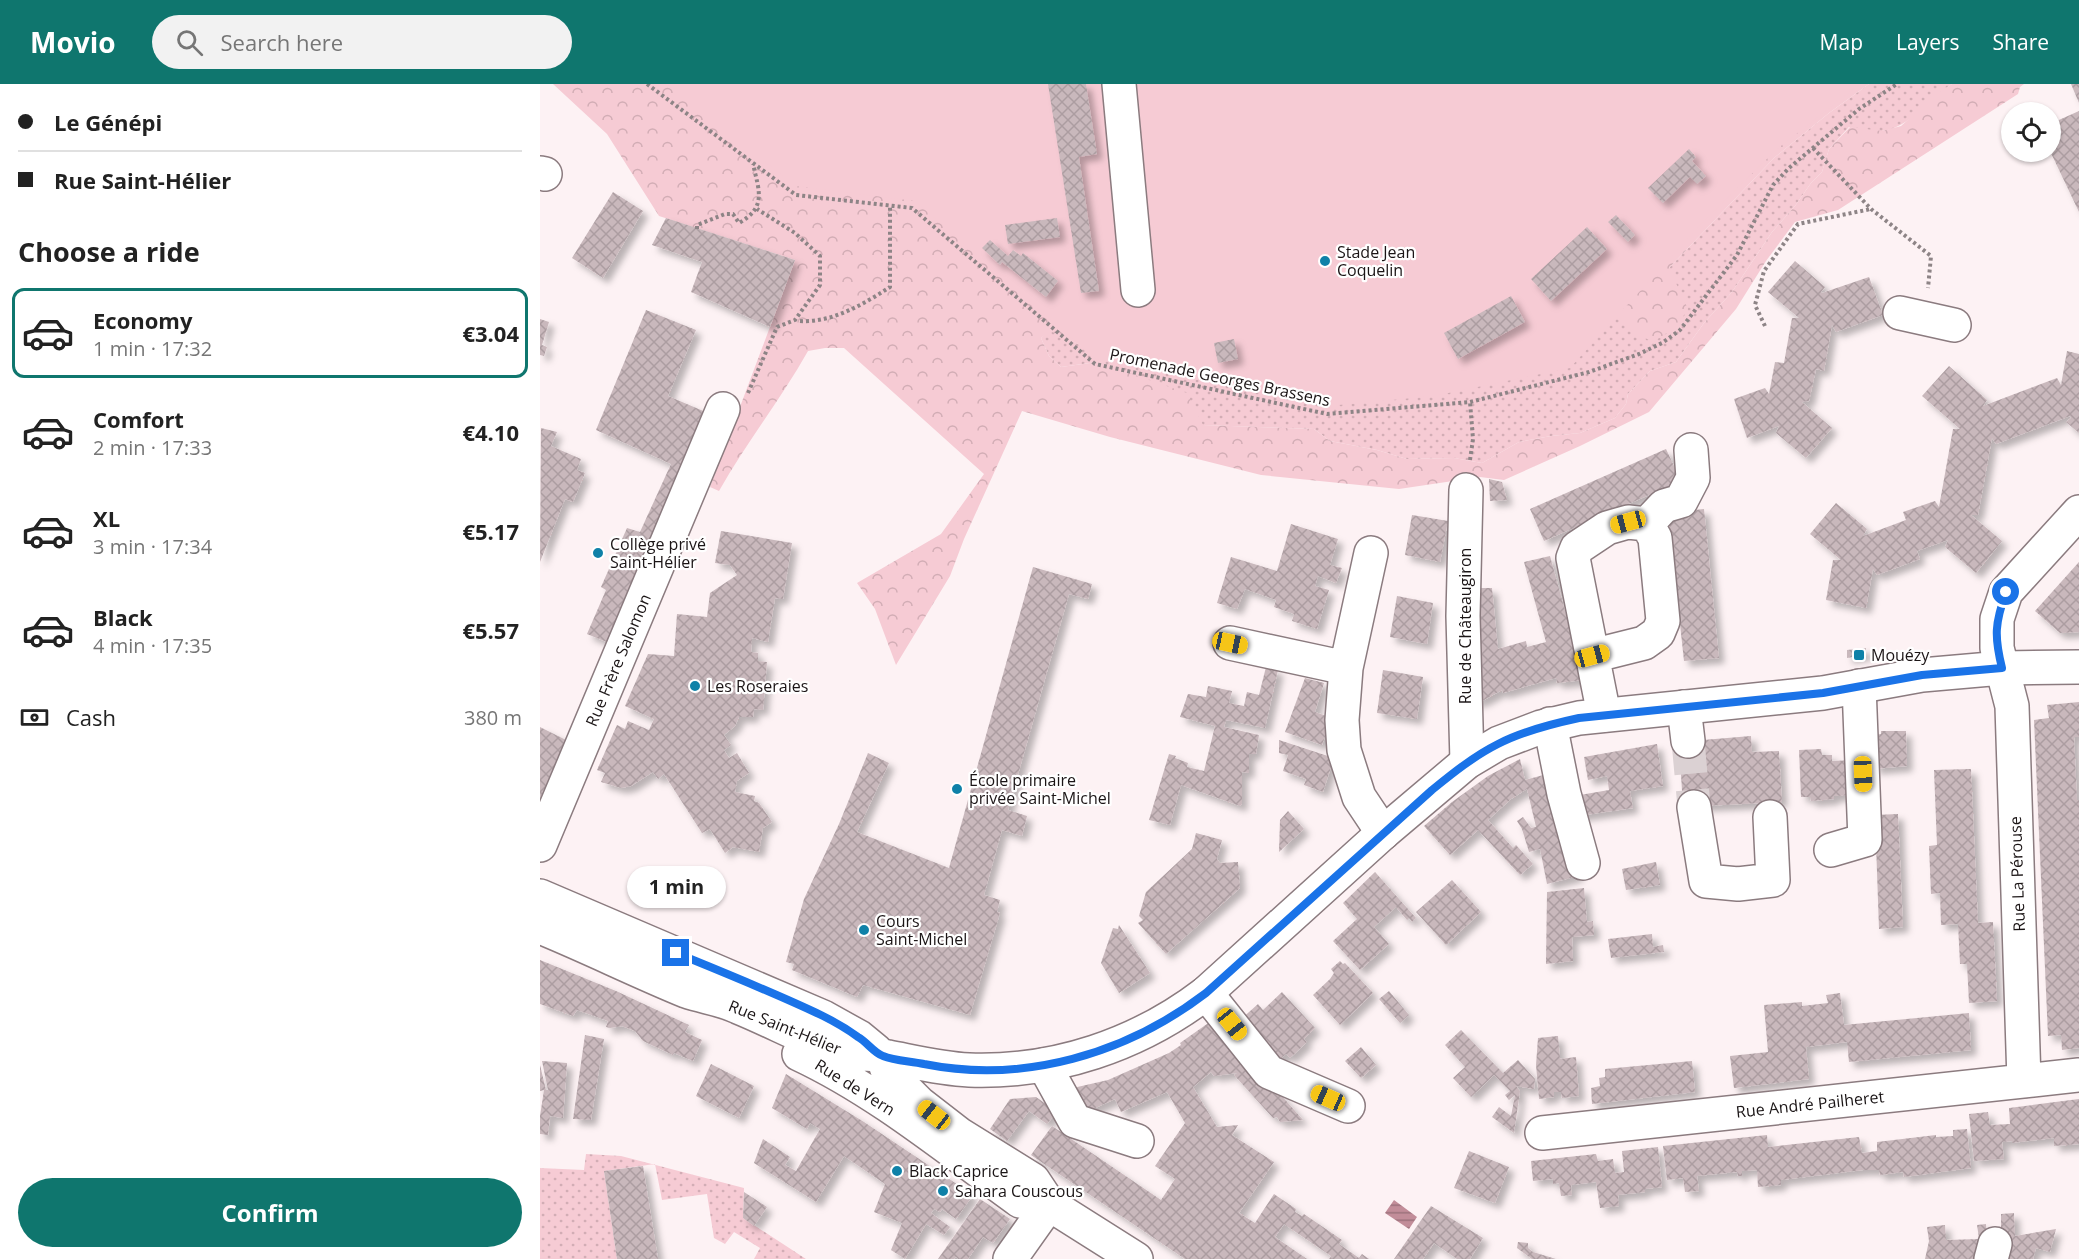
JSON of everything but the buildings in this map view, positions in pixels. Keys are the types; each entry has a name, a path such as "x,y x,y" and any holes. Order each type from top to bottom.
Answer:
{"main road":[{"path":"1119,84 1138,291"},
{"path":"1911,315 1954,325"},
{"name":"Rue Frère Salomon","path":"540,845 723,409"},
{"path":"1647,524 1664,506 1681,501 1693,478 1691,450"},
{"name":"Rue de Châteaugiron","path":"1466,490 1463,616 1467,762"},
{"name":"Rue La Pérouse","path":"2024,1081 2012,706 1997,648 1997,619 2006,592 2079,512"},
{"path":"1604,715 1573,558 1577,548 1607,528 1628,522 1647,524"},
{"path":"1592,656 1644,643 1658,633 1663,621 1655,538 1647,524"},
{"path":"1371,553 1346,668 1342,720 1344,750 1359,797 1383,832"},
{"path":"1230,643 1346,668"},
{"path":"882,1056 967,1070 1019,1069 1081,1057 1139,1035 1182,1011 1206,993 1383,832 1467,762 1499,743 1550,724 1604,715 1823,693 1922,675 2002,668 2079,668"},
{"path":"1831,850 1865,840 1859,686"},
{"path":"1684,707 1688,741"},
{"path":"1550,724 1564,794 1583,863"},
{"path":"1694,807 1706,881 1738,884 1773,880 1770,817"},
{"name":"Rue Saint-Hélier","path":"540,896 823,1017 859,1037 882,1056"},
{"name":"Rue Saint-Hélier","path":"540,927 687,991 736,1006 834,1049 853,1054 882,1056"},
{"name":"Rue de Vern","path":"687,991 729,1018 839,1074 1020,1201 1049,1204"},
{"path":"1206,993 1269,1072 1348,1106"},
{"name":"Rue de Vern","path":"882,1056 888,1072 919,1103 959,1134 1033,1180 1049,1204 1136,1259"},
{"path":"1044,1065 1075,1120 1137,1141"},
{"name":"Rue André Pailheret","path":"1542,1133 2079,1075"},
{"path":"1010,1259 1049,1204"}],"path":[{"name":"Promenade Georges Brassens","path":"647,84 796,195 912,208 1095,364 1327,414 1470,402 1589,372 1662,343 1680,330 1737,255 1773,185 1789,168 1859,109 1897,84"},
{"path":"1813,148 1872,208 1931,256 1926,303 1911,315"},
{"path":"697,229 697,225 725,214 733,214 739,223 757,209 759,198 753,163"},
{"path":"757,209 795,233 820,256 820,285 797,321 812,322 863,305 890,286 890,205"},
{"path":"1765,326 1755,305 1764,271 1798,224 1872,208"},
{"path":"1466,490 1473,439 1470,402"}],"green space":[{"path":"553,84 673,84 1774,143 1849,84 1869,84 1774,158 1669,268 1688,309 1676,327 1653,342 1629,330 1615,313 1091,350 1050,331 1041,338 1049,356 1061,367 1097,362 1187,393 1203,425 1314,429 1330,441 1377,450 1407,459 1454,458 1482,463 1519,442 1580,433 1615,418 1626,404 1628,394 1650,371 1676,362 1704,323 1732,292 1772,232 1822,172 1829,149 1850,127 1882,131 1901,126 1939,92 1952,84 2024,84 2020,87 2018,94 2006,102 2001,102 2001,105 1838,210 1795,222 1766,261 1736,309 1649,412 1504,480 1480,477 1399,489 1261,475 1110,437 1022,411 964,539 950,576 896,665 875,609 857,583 941,534 984,474 844,348 825,348 808,351 719,491 710,487 795,260 659,216 607,134"},
{"name":"Stade Jean Coquelin","path":"665,84 1860,84 1777,149 1700,225 1570,368 1434,396 1328,406 1096,359 915,201 796,186"},
{"path":"1869,84 1952,84 1910,119 1892,129 1874,131 1849,127 1829,149 1822,172 1772,232 1732,292 1704,323 1676,362 1650,371 1628,394 1626,404 1615,418 1580,433 1519,442 1482,463 1454,458 1407,459 1377,450 1330,441 1314,429 1202,425 1097,362 1061,367 1049,356 1041,338 1049,330 1091,350 1669,268 1774,158"},
{"path":"586,1154 621,1156 653,1164 604,1171 617,1259 540,1259 540,1168 584,1170"},
{"path":"655,1165 744,1188 743,1218 806,1259 754,1259 760,1248 734,1232 725,1244 714,1238 707,1194 662,1200"}],"shaded area":[{"path":"1394,1200 1417,1217 1409,1229 1385,1213"}],"tunnel":[{"path":"1688,741 1694,807"}],"place":[{"name":"Stade Jean Coquelin","path":"1325,261"},
{"name":"Collège privé Saint-Hélier","path":"598,553"},
{"name":"Mouézy","path":"1859,655"},
{"name":"Les Roseraies","path":"695,686"},
{"name":"École primaire privée Saint-Michel","path":"957,789"},
{"name":"Cours Saint-Michel","path":"864,930"},
{"name":"Black Caprice","path":"897,1171"},
{"name":"Sahara Couscous","path":"943,1191"}],"route":[{"path":"676,953 823,1017 859,1037 882,1056 967,1070 1019,1069 1081,1057 1112,1047 1148,1031 1182,1011 1206,993 1432,790 1467,762 1499,743 1541,727 1579,718 1823,693 1922,675 2002,668 1997,648 1997,619 2006,592"}]}
